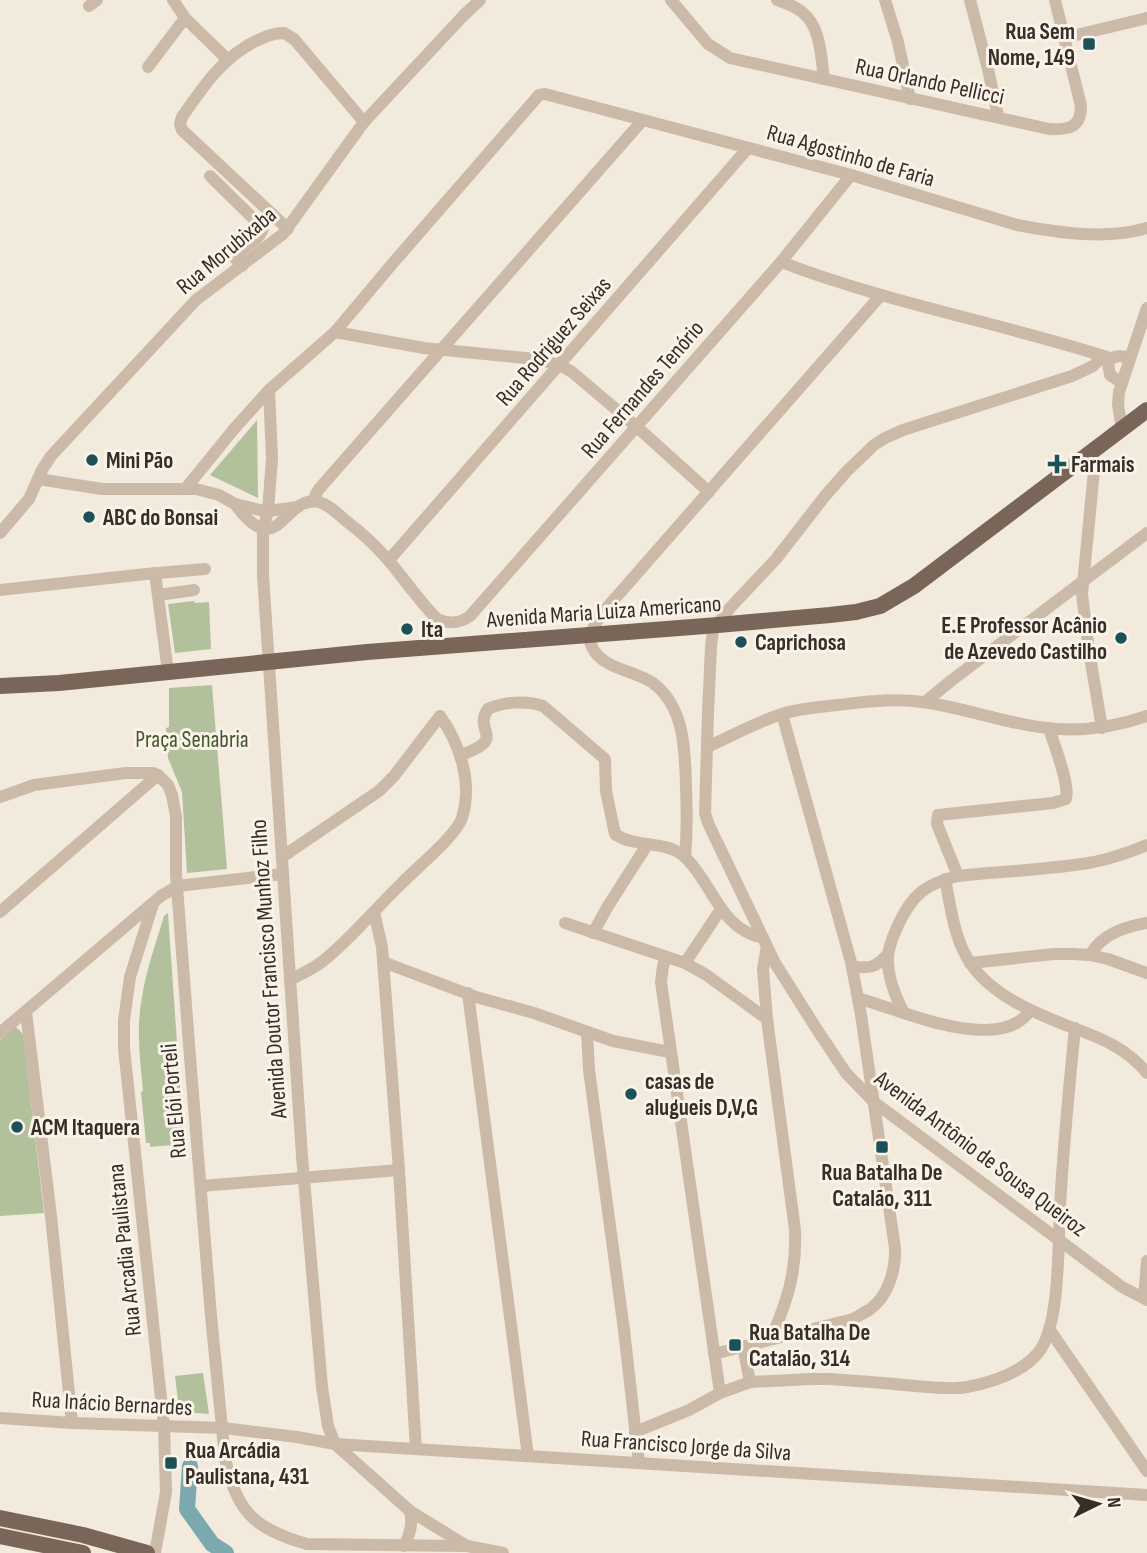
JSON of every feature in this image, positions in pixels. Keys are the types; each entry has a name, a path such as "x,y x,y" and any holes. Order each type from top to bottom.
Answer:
{"main road":[{"name":"Avenida Maria Luiza Americano","path":"0,687 268,661 718,625 843,613 880,606 914,586 1147,410"},
{"path":"0,1518 77,1534 147,1553"},
{"path":"0,1536 75,1552 77,1534"}],"street":[{"path":"173,0 185,18 228,60"},
{"name":"Rua Morubixaba","path":"0,533 29,499 51,456 196,300 288,229 364,122 480,0"},
{"name":"Rua Orlando Pellicci","path":"671,0 708,44 730,58 1057,130 1073,126 1079,121 1081,106 1055,0"},
{"path":"777,0 803,12 811,22 817,35 824,79"},
{"path":"885,0 910,99"},
{"path":"970,0 998,116"},
{"path":"148,66 185,18"},
{"path":"1064,38 1147,18"},
{"path":"288,229 182,130 182,117 209,79 240,50 272,34 284,33 289,34 364,122"},
{"name":"Rua Agostinho de Faria","path":"335,332 536,96 545,94 851,175 1017,225 1097,235 1147,228"},
{"path":"314,502 319,489 642,121"},
{"name":"Rua Rodriguez Seixas","path":"388,561 748,148"},
{"name":"Rua Fernandes Tenório","path":"388,561 437,619 458,622 470,616 781,262 851,175"},
{"path":"210,176 263,228 260,236 237,254 236,259 242,266"},
{"path":"781,262 881,295 1107,357 1130,357"},
{"path":"685,857 686,759 678,718 653,683 610,664 595,653 590,635 604,611 881,295"},
{"path":"1122,429 1118,405 1122,383 1147,308"},
{"path":"186,488 269,390 335,332 424,348 534,359 560,365 637,427 709,492"},
{"path":"1107,357 1108,371 1122,383"},
{"path":"718,625 729,609 776,559 825,496 874,445 903,430 1072,376 1107,357"},
{"name":"Avenida Doutor Francisco Munhoz Filho","path":"269,390 272,458 264,529 263,576 268,661 304,1176 322,1387 328,1426 335,1444"},
{"path":"1091,454 1094,471 1083,581 1084,615 1102,728"},
{"path":"38,479 102,489 196,489 235,504 268,511 314,502 327,506 362,533 388,561"},
{"path":"235,504 248,521 264,529 274,527 299,507"},
{"path":"925,702 1147,533"},
{"path":"0,590 205,569"},
{"path":"155,573 168,672"},
{"path":"158,595 194,590"},
{"name":"Avenida Antônio de Sousa Queiroz","path":"718,625 713,630 711,647 706,817 765,942 801,1005 846,1073 874,1102 1122,1287 1145,1299"},
{"path":"707,747 782,714 816,707 870,702 925,702 1049,728 1071,730 1102,728 1147,716"},
{"path":"461,755 479,749 485,743 484,715 488,709 511,703 543,706 605,759 606,791 615,834 620,838 679,852 696,869 721,909 736,927 765,942 763,969 767,1019 796,1249 792,1279 772,1339"},
{"path":"713,1354 853,1319 877,1303 892,1277 896,1261 852,967 782,714"},
{"path":"282,857 379,791 394,776 440,716 461,755 465,796 461,821 428,859 323,960 290,980"},
{"path":"1049,728 1067,785 1066,799 1053,803 938,814 937,824 951,878 955,925 970,963 989,983 1030,1011 1122,1049 1147,1073"},
{"path":"0,797 34,785 126,773 159,775"},
{"path":"0,912 159,775"},
{"name":"Rua Elói Porteli","path":"159,775 168,785 175,806 176,862 211,1316 225,1458 232,1486 244,1510 253,1519 284,1537 307,1544 467,1546"},
{"path":"593,933 647,845"},
{"path":"852,967 874,967 881,962 888,954 906,907 930,885 951,878 1094,862 1147,845"},
{"path":"0,1033 178,886 283,874"},
{"name":"Rua Arcadia Paulistana","path":"153,904 130,977 124,1020 124,1051 167,1470 166,1492 155,1553"},
{"path":"685,963 721,909"},
{"path":"374,912 383,962 416,1449"},
{"path":"565,923 685,963 705,974 767,1019"},
{"path":"1090,955 1103,938 1147,923"},
{"path":"888,954 894,987 904,1013"},
{"path":"970,963 1054,954 1090,955 1147,973"},
{"path":"666,957 661,982 720,1393"},
{"path":"383,962 587,1032 631,1045 670,1052"},
{"path":"468,993 528,1456"},
{"path":"858,998 949,1026 993,1029 1018,1022 1030,1011"},
{"path":"26,1012 51,1216 72,1423"},
{"path":"635,1432 750,1382 820,1379 964,1388 1006,1375 1029,1362 1039,1352 1049,1329 1056,1284 1075,1028"},
{"path":"587,1032 589,1070 639,1463"},
{"path":"201,1185 399,1170"},
{"path":"1145,1299 1147,1261"},
{"path":"1049,1329 1147,1471"},
{"path":"743,1346 750,1382"},
{"name":"Rua Inácio Bernardes","path":"0,1418 223,1428"},
{"name":"Rua Francisco Jorge da Silva","path":"223,1428 335,1444 1147,1495"},
{"path":"335,1444 410,1511 467,1546 503,1553"},
{"path":"404,1546 411,1529 410,1511"}],"green space":[{"path":"257,420 258,498 210,475"},
{"path":"209,602 211,649 175,653 168,604"},
{"name":"Praça Senabria","path":"212,685 227,869 187,873 182,792 168,758 166,728 169,727 169,688"},
{"path":"168,913 184,1144 150,1147 150,1143 146,1143 141,1092 139,1020 149,967 164,916"},
{"name":"ACM Itaquera","path":"16,1027 23,1034 44,1213 0,1216 0,1040"},
{"path":"203,1373 209,1414 181,1412 175,1376"}],"waterway":[{"path":"190,1466 187,1509 212,1544 226,1553"}],"place":[{"name":"Rua Sem Nome, 149","path":"1089,44"},
{"name":"Mini Pão","path":"92,460"},
{"name":"Farmais","path":"1057,464"},
{"name":"ABC do Bonsai","path":"89,517"},
{"name":"Ita","path":"407,629"},
{"name":"E.E Professor Acânio de Azevedo Castilho","path":"1121,638"},
{"name":"Caprichosa","path":"741,642"},
{"name":"casas de alugueis D,V,G","path":"631,1094"},
{"name":"ACM Itaquera","path":"17,1127"},
{"name":"Rua Batalha De Catalão, 311","path":"882,1147"},
{"name":"Rua Batalha De Catalão, 314","path":"735,1345"},
{"name":"Rua Arcádia Paulistana, 431","path":"171,1463"}]}
